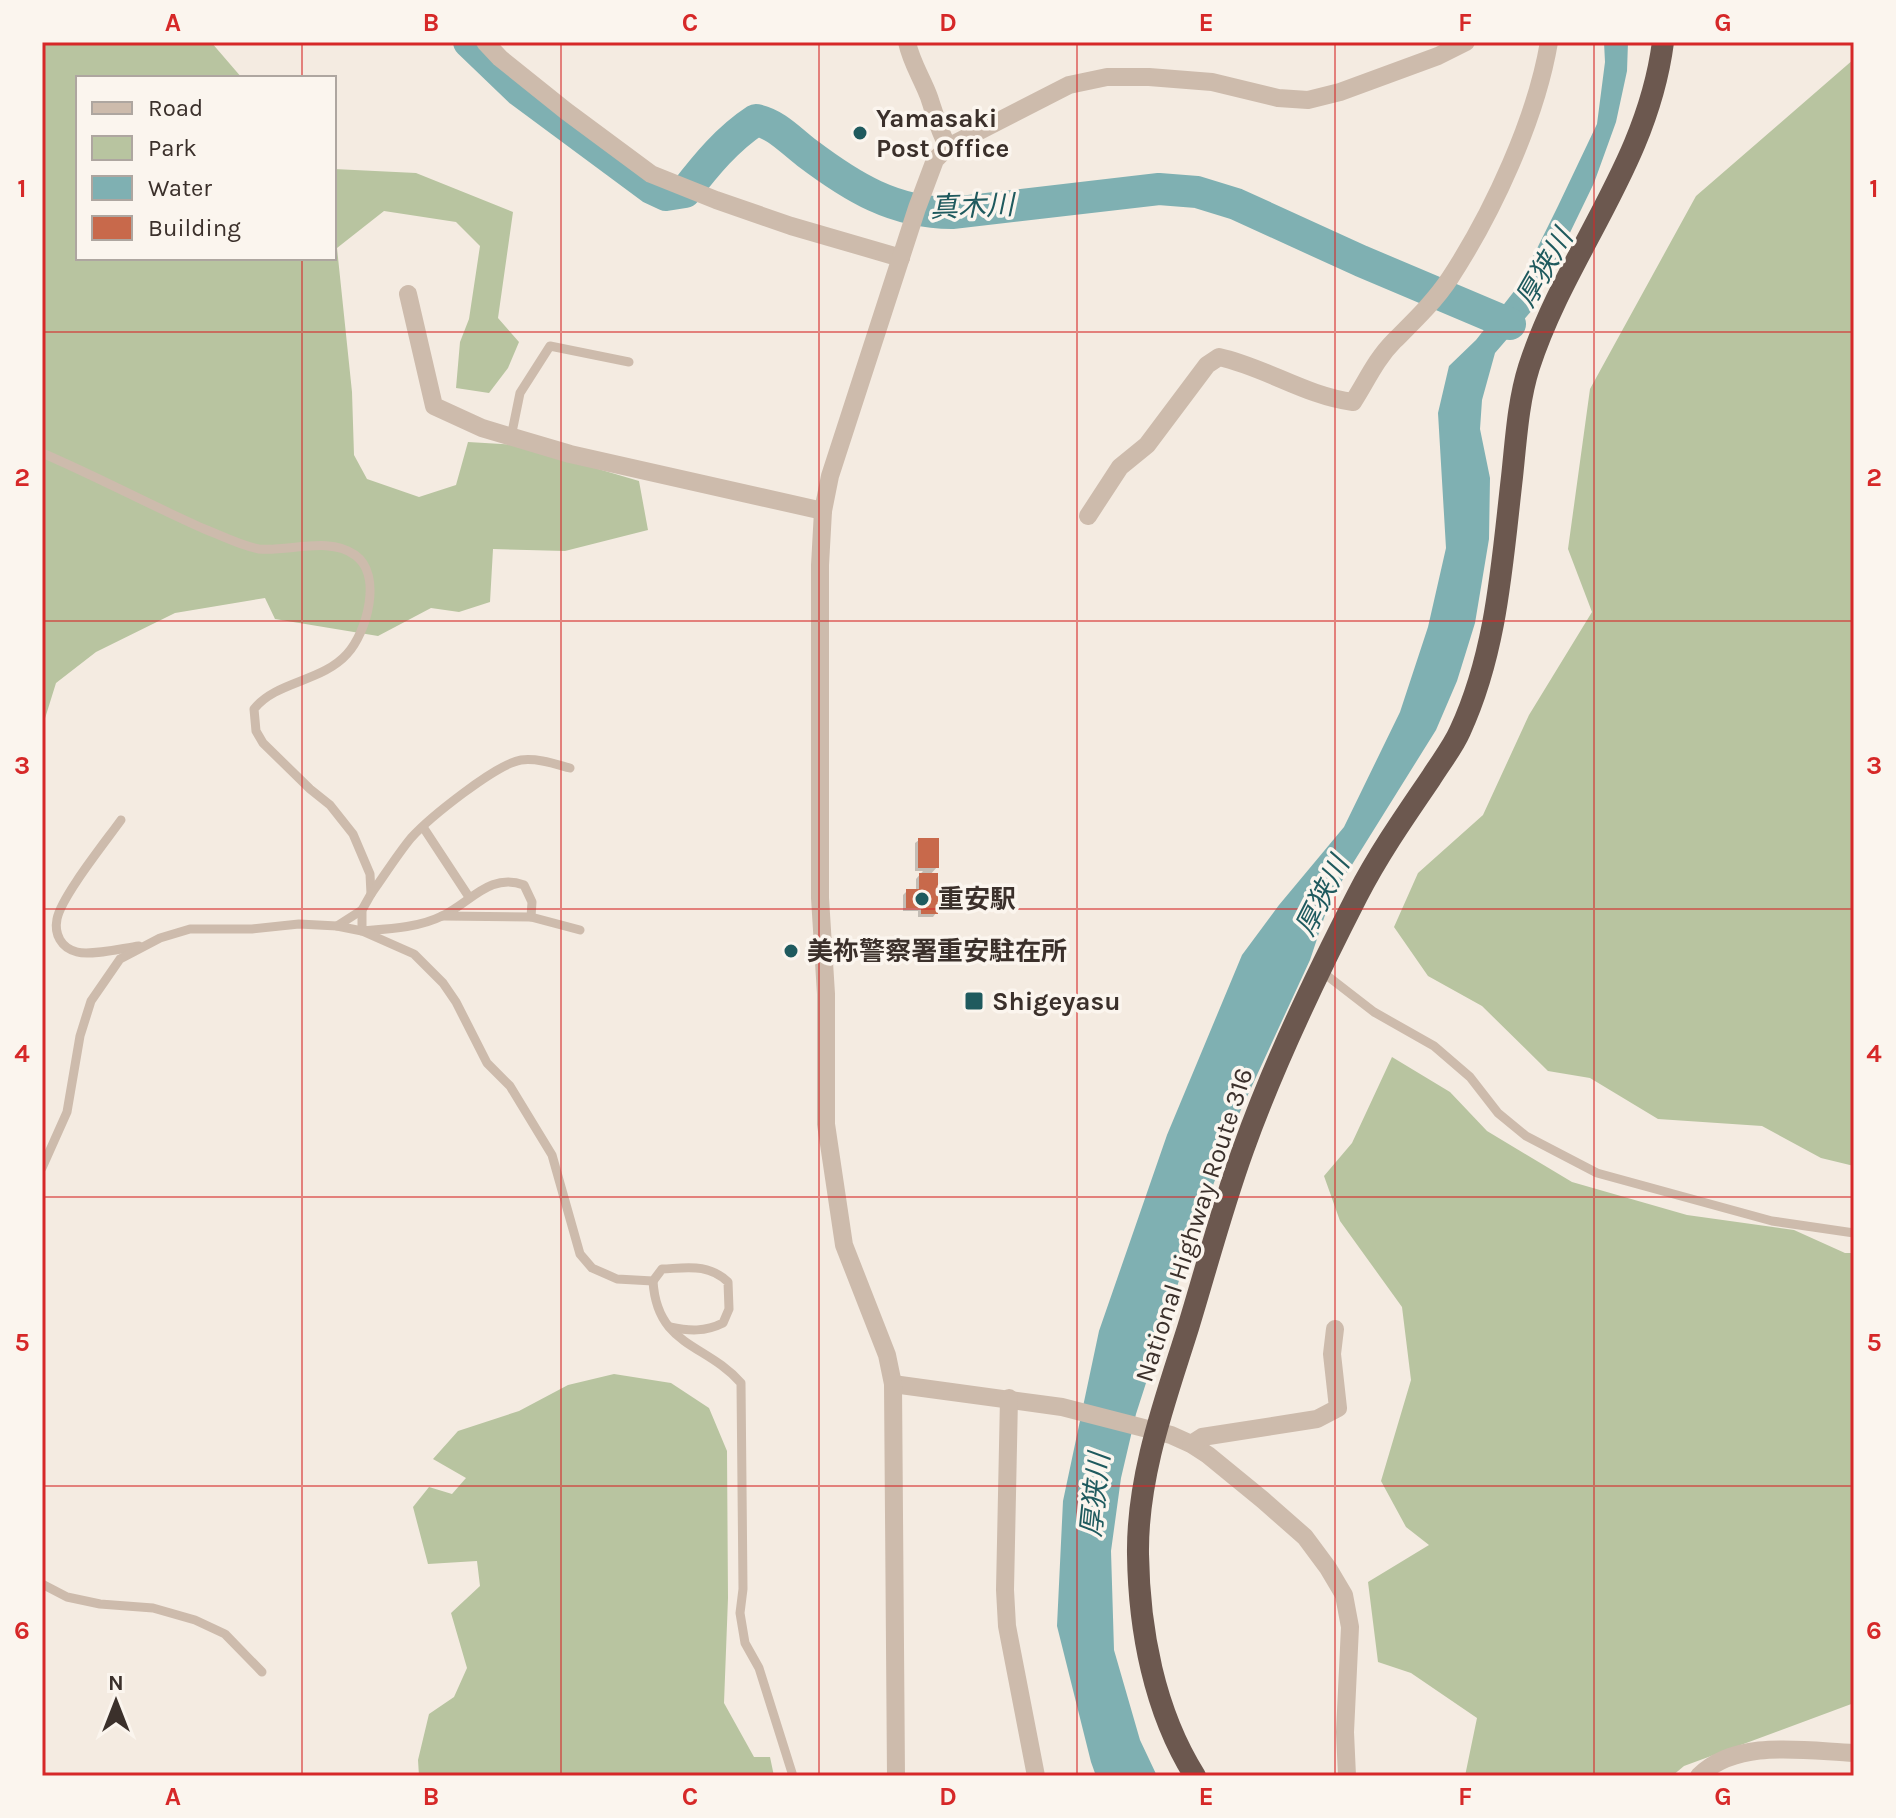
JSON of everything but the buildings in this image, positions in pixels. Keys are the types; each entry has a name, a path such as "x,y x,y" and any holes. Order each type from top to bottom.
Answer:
{"highway":[{"name":"National Highway Route 316","path":"1195,1776 1179,1751 1158,1692 1142,1620 1138,1550 1150,1430 1242,1151 1276,1067 1358,893 1459,735 1478,686 1493,630 1520,404 1529,367 1549,319 1631,157 1650,107 1663,42"}],"street":[{"path":"485,42 500,58 566,111 651,174 791,226 901,258"},
{"path":"907,42 948,147"},
{"path":"896,1776 893,1384 887,1355 844,1245 826,1124 826,994 820,898 819,755 823,511 830,476 901,258 935,160 948,147 1069,85 1107,77 1149,77 1212,82 1278,98 1308,100 1340,92 1438,56 1466,42"},
{"path":"1088,516 1120,467 1147,445 1207,365 1219,357 1245,363 1335,400 1353,402 1371,370 1393,342 1450,279 1487,214 1522,134 1544,71 1549,42"},
{"path":"408,294 434,406 482,428 570,454 823,511"},
{"path":"1191,1444 1202,1437 1317,1419 1338,1408 1332,1354 1335,1329"},
{"path":"893,1384 1062,1407 1191,1444 1305,1537 1344,1595 1350,1627 1345,1732 1347,1776"},
{"path":"1009,1398 1007,1626 1036,1776"},
{"path":"1699,1776 1708,1768 1734,1756 1763,1749 1854,1753"}],"lane":[{"path":"511,437 520,393 550,346 629,362"},
{"path":"42,453 174,515 258,549 329,546 354,554 366,567 372,593 360,632 347,654 329,668 264,696 254,709 256,731 263,743 330,805 353,834 370,874 371,894"},
{"path":"337,926 362,910 410,839 501,767 520,760 537,760 570,768"},
{"path":"121,820 66,900 57,918 57,935 63,946 78,953 142,946"},
{"path":"423,827 469,897"},
{"path":"442,916 497,881 512,880 524,885 532,902 531,917"},
{"path":"362,910 362,931"},
{"path":"362,931 411,925 442,916 531,917 580,930"},
{"path":"42,1168 67,1112 80,1036 91,1001 120,959 142,946 190,929 252,929 299,924 337,926 362,931 414,954 443,983 487,1063 510,1086 552,1155 580,1254 592,1268 617,1279 653,1281"},
{"path":"1321,971 1374,1012 1434,1046 1470,1077 1498,1113 1526,1136 1597,1173 1772,1221 1854,1233"},
{"path":"670,1327 694,1331 711,1329 723,1323 729,1309 728,1282 718,1272 700,1268 662,1269 653,1281 655,1304 670,1327 685,1342 741,1383 743,1589 740,1613 745,1643 759,1668 793,1776"},
{"path":"42,1584 67,1597 100,1604 153,1608 195,1620 225,1634 262,1672"}],"green space":[{"path":"42,42 211,42 240,76 76,76 76,260 336,260 336,169 416,173 513,212 498,318 519,342 508,368 489,393 456,388 460,342 469,319 480,246 456,222 384,211 337,248 352,392 354,455 367,479 419,497 456,485 468,442 517,445 639,481 648,530 565,551 493,549 490,602 459,612 431,608 378,636 275,619 265,598 175,613 96,652 56,683 42,728"},
{"path":"1854,59 1854,1166 1821,1158 1762,1126 1658,1119 1590,1078 1548,1071 1482,1006 1428,976 1394,927 1418,873 1483,815 1529,715 1592,612 1568,549 1590,389 1696,196"},
{"path":"1392,1057 1450,1092 1487,1131 1572,1182 1687,1215 1794,1230 1845,1253 1854,1253 1854,1703 1684,1766 1672,1776 1465,1776 1477,1718 1411,1673 1378,1662 1368,1582 1429,1545 1406,1527 1381,1481 1411,1380 1402,1307 1340,1221 1324,1176 1352,1143"},
{"path":"614,1374 671,1383 709,1408 727,1451 728,1598 724,1703 754,1757 770,1757 774,1776 419,1776 418,1760 429,1714 454,1697 467,1668 451,1613 480,1586 477,1561 428,1564 413,1507 429,1487 452,1494 466,1478 433,1459 458,1431 519,1411 568,1385"}],"water":[{"name":"厚狭川","path":"1604,42 1628,42 1627,71 1616,122 1594,183 1533,309 1495,353 1482,400 1480,429 1490,478 1489,539 1475,623 1457,681 1436,730 1330,900 1310,960 1239,1114 1184,1265 1136,1414 1121,1478 1111,1551 1114,1650 1140,1740 1157,1776 1096,1776 1057,1626 1063,1501 1099,1331 1167,1135 1242,955 1344,827 1400,712 1428,627 1446,548 1438,413 1449,366 1476,340 1519,285 1558,206 1597,124 1605,62"}],"waterway":[{"name":"真木川","path":"469,42 520,91 651,188 666,195 685,192 726,144 756,120 776,129 857,187 892,203 931,212 952,213 1159,189 1197,192 1236,204 1510,324"}],"place":[{"name":"Yamasaki Post Office","path":"860,133"},
{"name":"重安駅","path":"922,899"},
{"name":"美祢警察署重安駐在所","path":"791,951"},
{"name":"Shigeyasu","path":"974,1001"}]}
